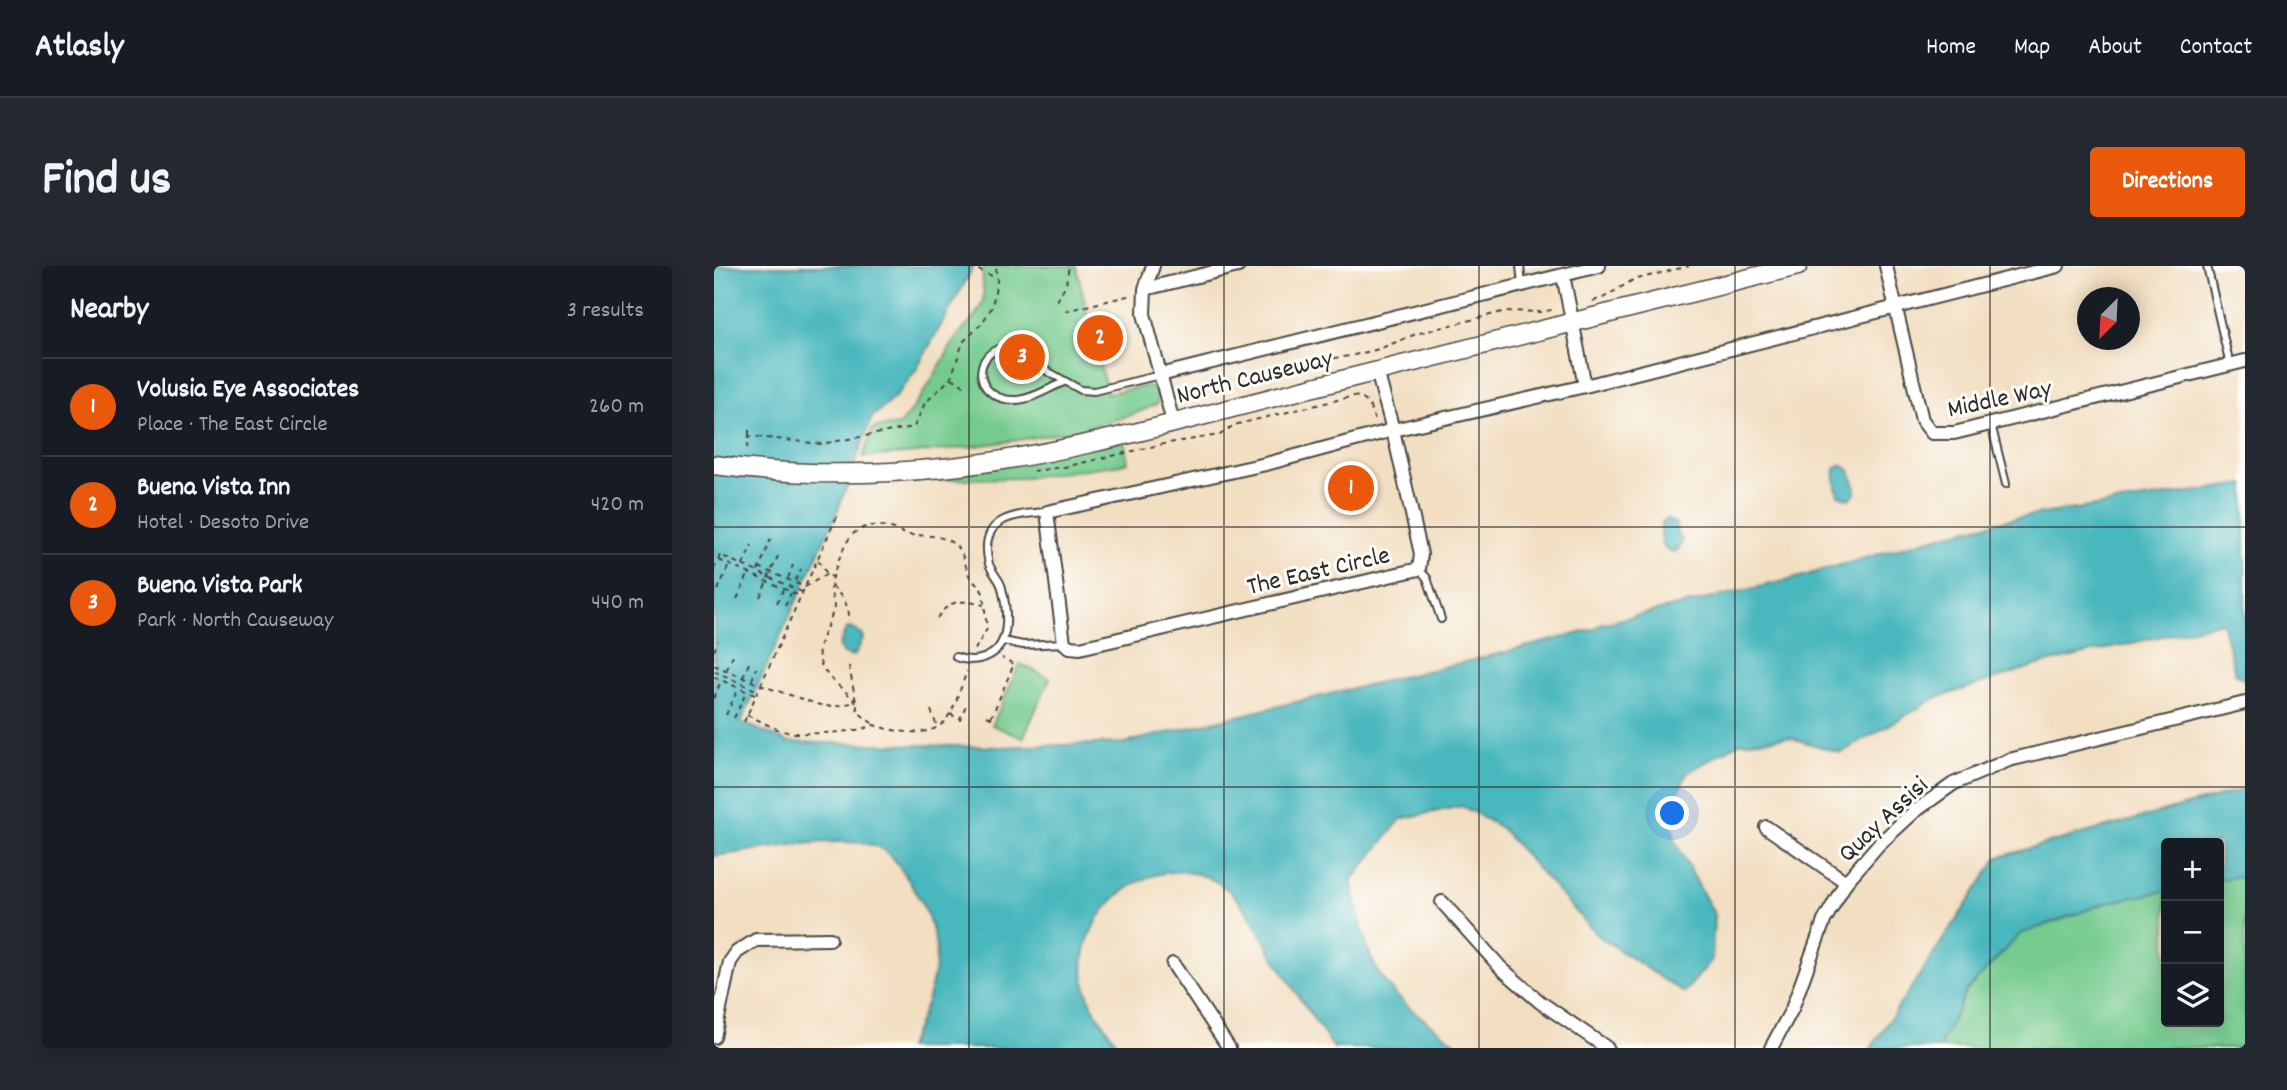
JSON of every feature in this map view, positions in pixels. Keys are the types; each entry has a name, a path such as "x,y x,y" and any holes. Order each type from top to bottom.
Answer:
{"main road":[{"name":"North Causeway","path":"714,465 808,473 892,472 943,468 1044,452 1377,371 1572,314 1789,267"}],"street":[{"path":"1153,266 1145,293 1144,314 1173,422"},
{"path":"1145,293 1238,266"},
{"path":"1160,375 1598,266"},
{"name":"Middle Way","path":"1886,266 1922,420 1932,433 1954,433 2245,361"},
{"path":"1067,645 1047,512 1266,464 1393,430 1585,386 2058,266"},
{"path":"1563,275 1585,386"},
{"name":"The East Circle","path":"1067,645 1080,648 1419,569 1421,554 1377,371"},
{"name":"Quay Assisi","path":"1771,1048 1792,1009 1824,921 1846,882 1878,845 1914,812 1953,784 2009,760 2245,703"},
{"path":"1766,827 1846,882"},
{"path":"1442,902 1501,968 1540,1002 1607,1048"},
{"path":"714,1037 730,962 737,952 756,940 830,939"},
{"path":"1173,964 1229,1048"}],"lane":[{"path":"1520,266 1522,285"},
{"path":"2207,266 2230,365"},
{"path":"1064,382 1029,398 1004,399 992,395 981,379 987,358 995,349 1004,346 1064,382 1087,391 1160,375"},
{"path":"1991,424 2006,485"},
{"path":"956,657 975,660 989,656 1003,641 1006,628 1002,586 990,568 986,546 991,529 1002,519 1019,514 1047,512"},
{"path":"1419,569 1427,578 1441,619"},
{"path":"1003,641 1023,645 1067,645"}],"path":[{"path":"969,266 997,278"},
{"path":"748,436 821,444 911,428 916,424 925,403 951,377 963,342 982,323 992,307 997,278 996,266"},
{"path":"1057,301 1066,284 1069,266"},
{"path":"1168,404 1212,383 1304,362 1379,349 1416,334 1506,311 1572,314 1633,280 1689,266"},
{"path":"1065,311 1125,295 1145,293"},
{"path":"951,377 966,387"},
{"path":"747,449 749,426"},
{"path":"744,722 837,516"},
{"path":"856,702 821,664 820,645 835,604 831,585 833,578 854,533 872,526 885,526 906,535 913,533 942,537 958,548 971,580 981,588 985,606 988,629 973,653"},
{"path":"757,572 771,539"},
{"path":"743,566 752,545"},
{"path":"714,569 720,555 803,592"},
{"path":"760,597 778,556"},
{"path":"718,559 801,596"},
{"path":"817,560 833,578"},
{"path":"718,590 729,564"},
{"path":"787,579 793,565"},
{"path":"760,567 805,587"},
{"path":"737,599 751,569"},
{"path":"794,582 801,569"},
{"path":"805,587 827,574"},
{"path":"831,585 843,597 850,611 849,621"},
{"path":"777,603 783,589"},
{"path":"785,606 791,592"},
{"path":"937,618 951,603 961,601 985,606"},
{"path":"714,651 718,641"},
{"path":"714,698 734,653"},
{"path":"986,716 993,719 1014,664 1000,657"},
{"path":"743,678 749,663"},
{"path":"714,665 760,685 833,708 856,702"},
{"path":"849,667 858,712 874,725 884,729 918,732 937,728 943,723 968,668"},
{"path":"751,681 757,668"},
{"path":"714,671 758,691"},
{"path":"714,677 756,696"},
{"path":"726,715 738,688"},
{"path":"734,718 747,692"},
{"path":"949,713 960,719 967,703"},
{"path":"931,710 937,728"},
{"path":"747,715 789,732 835,732 874,725"}],"green space":[{"path":"984,266 1076,266 1107,393 1148,386 1157,391 1157,404 1106,423 1053,434 960,448 863,457 873,428 899,425 923,394 956,338 977,313 983,299"},
{"path":"1124,441 1128,462 1121,464 1023,478 859,481"},
{"path":"1020,664 1050,678 1023,738 992,725"},
{"path":"2245,878 2245,1048 1939,1048 1966,991 2020,934 2109,902 2161,892 2161,1027 2224,1027 2224,879"}],"water":[{"path":"714,266 974,266 916,370 896,396 872,417 837,512 741,722 788,742 1000,747 1124,743 1498,654 1595,629 1601,624 1789,580 1948,534 2015,518 2245,484 2245,680 2235,673 2222,622 2038,665 1936,698 1841,753 1788,737 1741,742 1687,773 1670,810 1675,842 1714,914 1712,960 1684,993 1598,936 1501,828 1462,806 1401,819 1351,882 1366,943 1380,976 1412,1010 1463,1048 1334,1048 1296,993 1252,919 1232,893 1199,874 1174,872 1149,877 1126,889 1107,906 1093,928 1085,953 1084,979 1089,998 1098,1016 1121,1048 907,1048 924,1010 932,982 935,941 920,900 891,856 881,848 868,844 831,842 714,856"},
{"path":"1842,465 1850,470 1856,489 1849,499 1838,495 1835,469"},
{"path":"1668,519 1676,524 1677,534 1682,539 1682,544 1675,552 1669,552 1662,545 1661,522"},
{"path":"846,629 861,633 863,638 855,655 850,656 842,653 839,646"},
{"path":"2245,789 2245,878 2224,879 2224,838 2161,838 2161,892 2109,902 2020,934 1966,991 1939,1048 1871,1048 1998,857"}],"place":[{"name":"Buena Vista Inn","path":"1100,338"},
{"name":"Buena Vista Park","path":"1022,357"},
{"name":"Volusia Eye Associates","path":"1351,488"}]}
